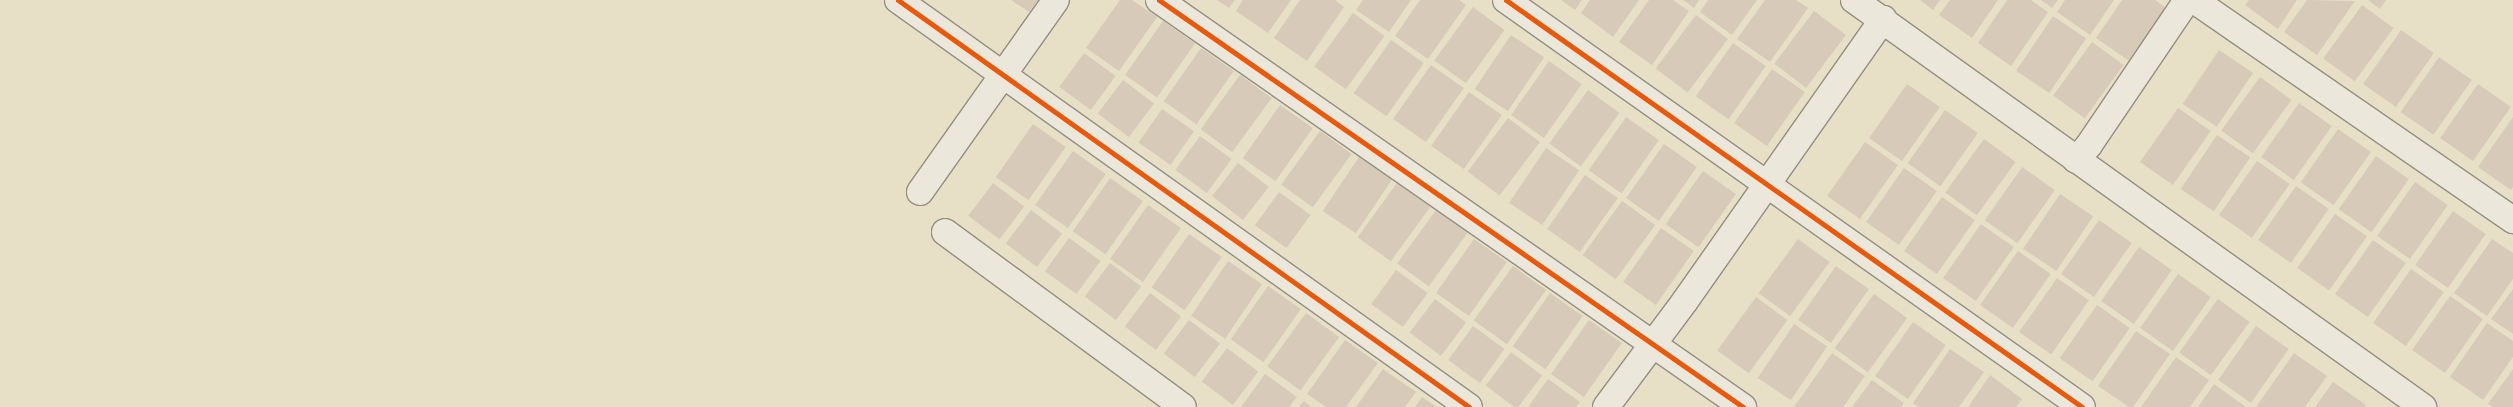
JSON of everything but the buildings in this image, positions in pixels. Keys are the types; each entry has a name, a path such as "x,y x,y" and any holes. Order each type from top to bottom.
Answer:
{"street":[{"path":"898,0 1002,76 1469,407"},
{"path":"920,192 1056,0"},
{"path":"1159,0 1743,407"},
{"path":"1506,0 2082,407"},
{"path":"1854,0 1883,19 2076,160 2179,230 2423,407"},
{"path":"2076,160 2089,145 2187,0"},
{"path":"2194,0 2513,220"},
{"path":"1606,407 1767,185 1883,19"},
{"path":"945,232 1183,407"}],"cycle path":[{"path":"898,0 1469,407"},
{"path":"1159,0 1743,407"},
{"path":"1506,0 2082,407"}]}
